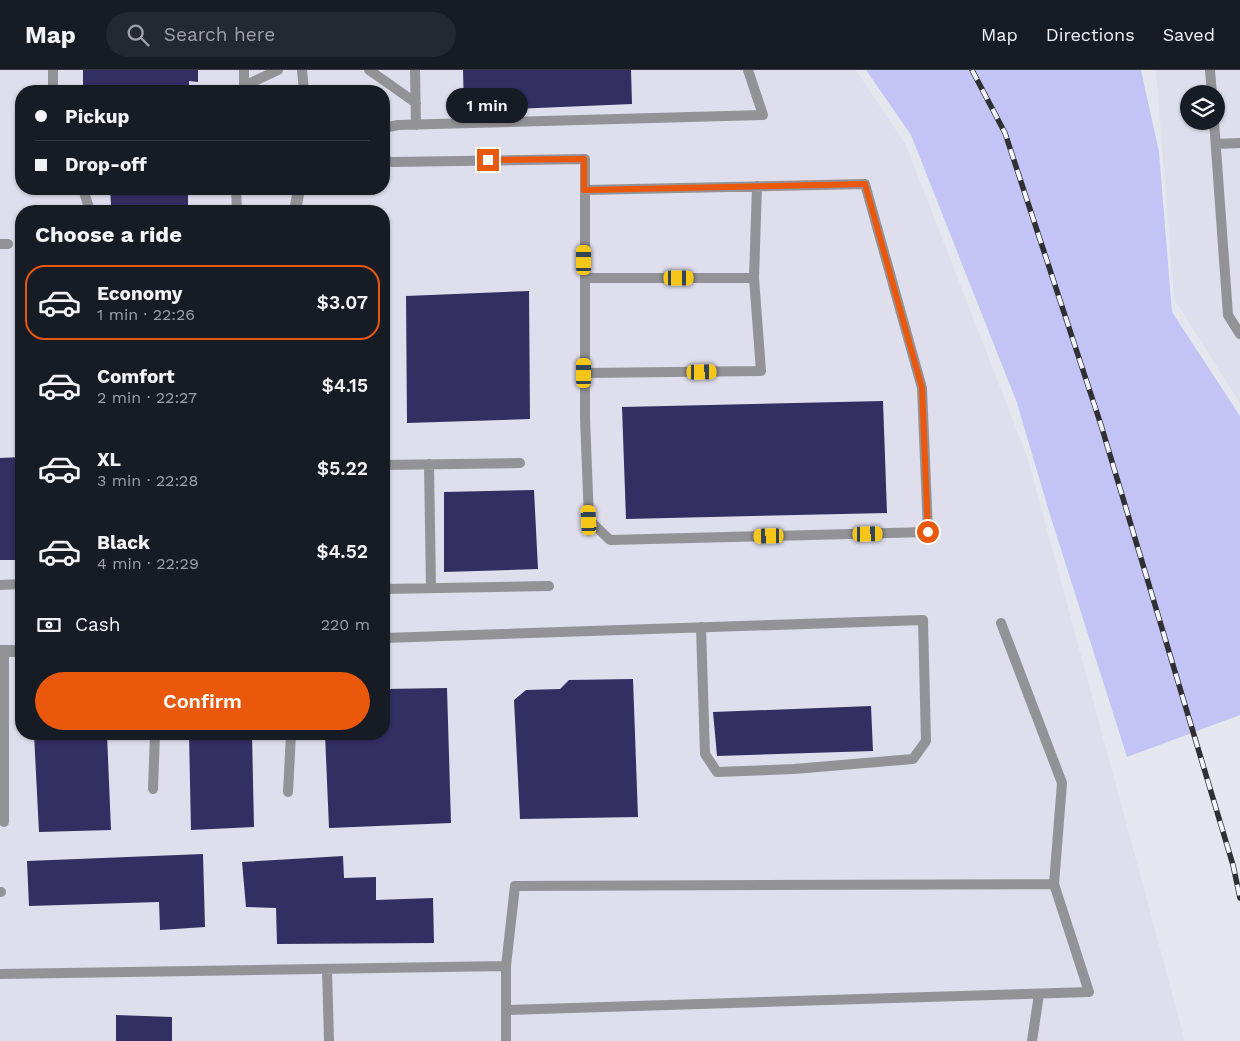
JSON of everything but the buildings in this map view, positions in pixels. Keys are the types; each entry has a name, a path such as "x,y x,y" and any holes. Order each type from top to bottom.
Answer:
{"street":[{"path":"2,651 15,651"}],"lane":[{"path":"53,70 53,85"},
{"path":"243,85 244,70"},
{"path":"250,85 278,70"},
{"path":"302,70 303,85"},
{"path":"370,70 416,103"},
{"path":"415,70 416,125"},
{"path":"390,127 416,125 763,115 748,70"},
{"path":"1210,70 1211,85"},
{"path":"1215,130 1228,315 1240,334"},
{"path":"1216,144 1240,143"},
{"path":"390,162 584,159 584,190 584,373 589,520 610,540 928,532 922,388 865,184 584,190"},
{"path":"584,373 761,371 754,278 757,186"},
{"path":"584,278 754,278"},
{"path":"390,465 520,463"},
{"path":"430,464 432,588"},
{"path":"0,585 15,584"},
{"path":"390,589 549,586"},
{"path":"390,638 701,627 924,620 926,741 914,759 794,769 717,772 705,754 701,627"},
{"path":"506,1010 1089,992 1054,884 1062,782 1000,623"},
{"path":"2,651 4,822"},
{"path":"153,789 155,740"},
{"path":"288,792 291,740"},
{"path":"506,1041 506,966 515,886 1054,884"},
{"path":"0,974 506,966"},
{"path":"327,969 329,1041"},
{"path":"1032,1041 1039,994"}],"shaded area":[{"path":"0,70 856,70 906,145 1028,459 1185,1041 0,1041"},
{"path":"866,70 1141,70 1159,152 1172,312 1240,416 1240,715 1127,757 1050,515 1017,403 911,135"},
{"path":"1156,70 1240,70 1240,403 1174,299"}],"railway":[{"path":"972,70 1005,133 1101,425 1233,865 1240,898"}],"route":[{"path":"488,160 584,159 584,190 865,184 922,388 928,532"}]}
